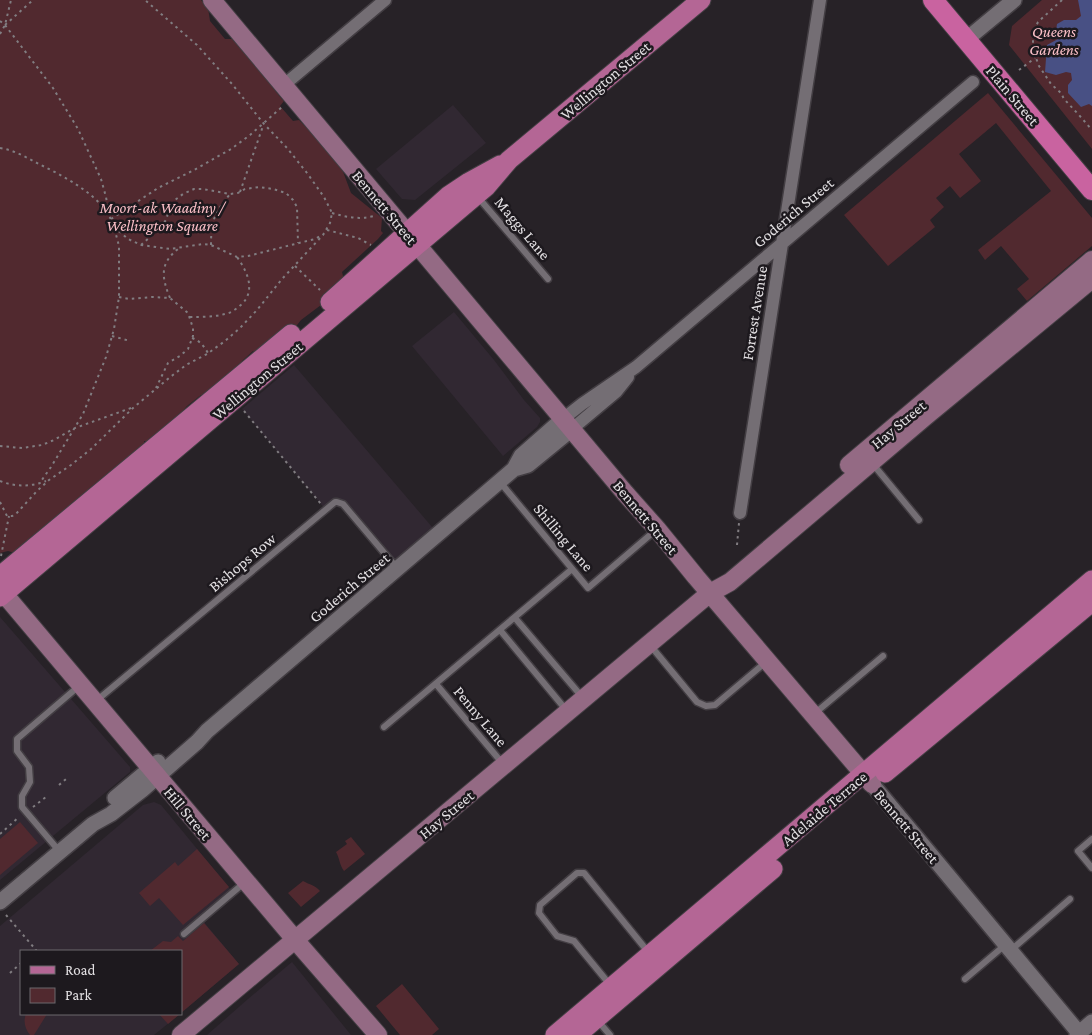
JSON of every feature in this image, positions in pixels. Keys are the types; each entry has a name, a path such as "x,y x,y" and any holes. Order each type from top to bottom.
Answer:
{"highway":[{"name":"Plain Street","path":"933,0 971,36 1092,171"},
{"name":"Plain Street","path":"948,0 971,36 1092,190"}],"main road":[{"name":"Bennett Street","path":"212,0 868,780"},
{"name":"Wellington Street","path":"1,589 338,296 412,239 477,195 509,160 701,0"},
{"name":"Wellington Street","path":"412,239 432,210 455,190 509,160"},
{"name":"Hay Street","path":"710,593 722,572 1092,260"},
{"name":"Hay Street","path":"181,1035 710,593 730,582 871,462 1092,279"},
{"name":"Adelaide Terrace","path":"556,1035 592,1014 868,780 1092,580"},
{"name":"Hill Street","path":"1,589 295,940 378,1035"},
{"name":"Adelaide Terrace","path":"577,1035 612,987 1092,602"}],"street":[{"path":"284,85 385,0"},
{"name":"Forrest Avenue","path":"740,513 820,0"},
{"path":"971,36 1014,0"},
{"name":"Goderich Street","path":"3,908 60,852 93,824 105,806 154,772 192,734 207,731 514,469 521,456 568,424 595,395 636,368 972,82"},
{"name":"Bennett Street","path":"868,780 1078,1034"},
{"path":"1078,1034 1092,1022"}],"lane":[{"name":"Maggs Lane","path":"477,195 548,279"},
{"path":"871,462 919,520"},
{"name":"Shilling Lane","path":"500,481 588,588 657,529"},
{"path":"325,509 334,502 343,504 398,568"},
{"name":"Bishops Row","path":"95,702 325,509"},
{"path":"384,727 572,569"},
{"path":"515,618 584,699"},
{"path":"500,630 568,712"},
{"path":"649,644 697,702 706,706 715,705 767,661"},
{"path":"813,715 883,656"},
{"name":"Penny Lane","path":"436,684 504,765"},
{"path":"60,852 22,807 22,796 30,782 29,767 16,751 17,739 81,685"},
{"path":"1092,839 1078,851 1092,868"},
{"path":"612,987 574,941 557,936 539,913 540,905 577,873 584,873 651,955"},
{"path":"184,934 246,881"},
{"path":"965,979 1070,899"},
{"path":"592,1014 610,1035"}],"path":[{"path":"0,34 5,25 11,0"},
{"path":"5,25 33,0"},
{"path":"9,516 17,513 49,480 91,449 154,390 186,365 225,341 246,322 282,279 323,235 330,223 332,213 324,197 287,148 264,124 197,45 145,0"},
{"path":"1062,0 1038,22 1033,32 1033,50 1039,66 1051,84 1092,130"},
{"path":"0,21 53,88 78,129 101,179 109,215"},
{"path":"1020,70 1036,58"},
{"path":"111,219 158,188 231,149 264,124 284,105"},
{"path":"240,192 264,124"},
{"path":"0,148 10,150 42,166 81,188 102,205 111,219 119,246 119,297 106,357 83,414 39,484"},
{"path":"141,244 160,229 166,220 170,207 183,194 203,188 230,194 259,187 286,193 293,200 297,207 298,243"},
{"path":"211,245 213,220 218,209 230,194"},
{"path":"332,213 353,218 374,216"},
{"path":"114,227 128,239 141,244 170,250 203,244 211,245 237,257 244,266 248,276 249,292 245,301 227,314 202,317 190,316"},
{"path":"327,230 364,240 375,247"},
{"path":"237,257 315,239 323,235"},
{"path":"154,390 168,363 188,349 194,328 188,313 170,298 163,278 163,268 171,254 178,249"},
{"path":"295,266 323,293"},
{"path":"119,297 129,299 170,298"},
{"path":"112,336 130,341"},
{"path":"192,338 203,345 208,353"},
{"path":"0,446 22,448 42,445 75,428 133,408"},
{"path":"242,409 325,509"},
{"path":"0,481 28,486 49,480"},
{"path":"0,502 9,516"},
{"path":"737,545 740,513"},
{"path":"0,559 9,516"},
{"path":"59,785 66,779"},
{"path":"39,803 46,797"},
{"path":"3,908 36,950"},
{"path":"10,973 20,964"}],"shaded area":[{"path":"453,105 486,143 415,200 402,199 376,169"},
{"path":"454,312 540,418 537,427 503,456 412,346"},
{"path":"294,365 438,534 397,568 340,502 325,509 242,409"},
{"path":"0,617 130,767 130,772 0,880"},
{"path":"154,802 161,805 235,895 203,921 239,964 182,1012 182,950 20,950 20,1015 179,1015 154,1035 0,1035 0,926 143,805"},
{"path":"292,962 351,1035 207,1035 248,999"}],"green space":[{"name":"Moort-ak Waadiny / Wellington Square","path":"0,0 201,0 208,8 210,21 225,39 232,39 245,52 284,101 280,106 293,121 299,120 339,161 351,193 382,218 381,231 383,233 342,272 344,280 324,295 321,305 301,320 290,334 258,356 253,351 242,361 239,370 206,399 201,395 187,406 157,442 144,441 146,450 19,554 8,551 0,553"},
{"name":"Queens Gardens","path":"1042,0 1092,0 1092,149 1009,45 1012,26"},
{"path":"988,93 1092,218 1092,246 1027,301 1017,289 1029,279 1001,246 985,260 978,250 1051,191 996,123 959,154 981,181 960,198 950,186 936,198 944,207 930,220 935,227 888,266 844,215"},
{"path":"20,822 38,843 0,875 0,839"},
{"path":"351,837 365,854 344,871 336,852 347,844 345,841"},
{"path":"197,849 229,887 183,925 159,898 150,906 139,893 175,862 178,866"},
{"path":"303,881 320,891 301,907 288,893"},
{"path":"204,923 239,964 182,1012 182,950 151,950 163,941 171,942 178,936 183,941"},
{"path":"402,984 439,1029 432,1035 400,1035 376,1006"},
{"path":"26,1015 46,1015 34,1035 30,1035 26,1028"},
{"path":"160,1015 179,1015 168,1024"}],"water":[{"path":"1078,0 1092,0 1092,106 1089,104 1081,107 1068,93 1068,85 1072,80 1071,73 1066,72 1056,75 1045,72 1047,45 1058,39 1057,24 1064,20 1076,20 1081,16"}]}
